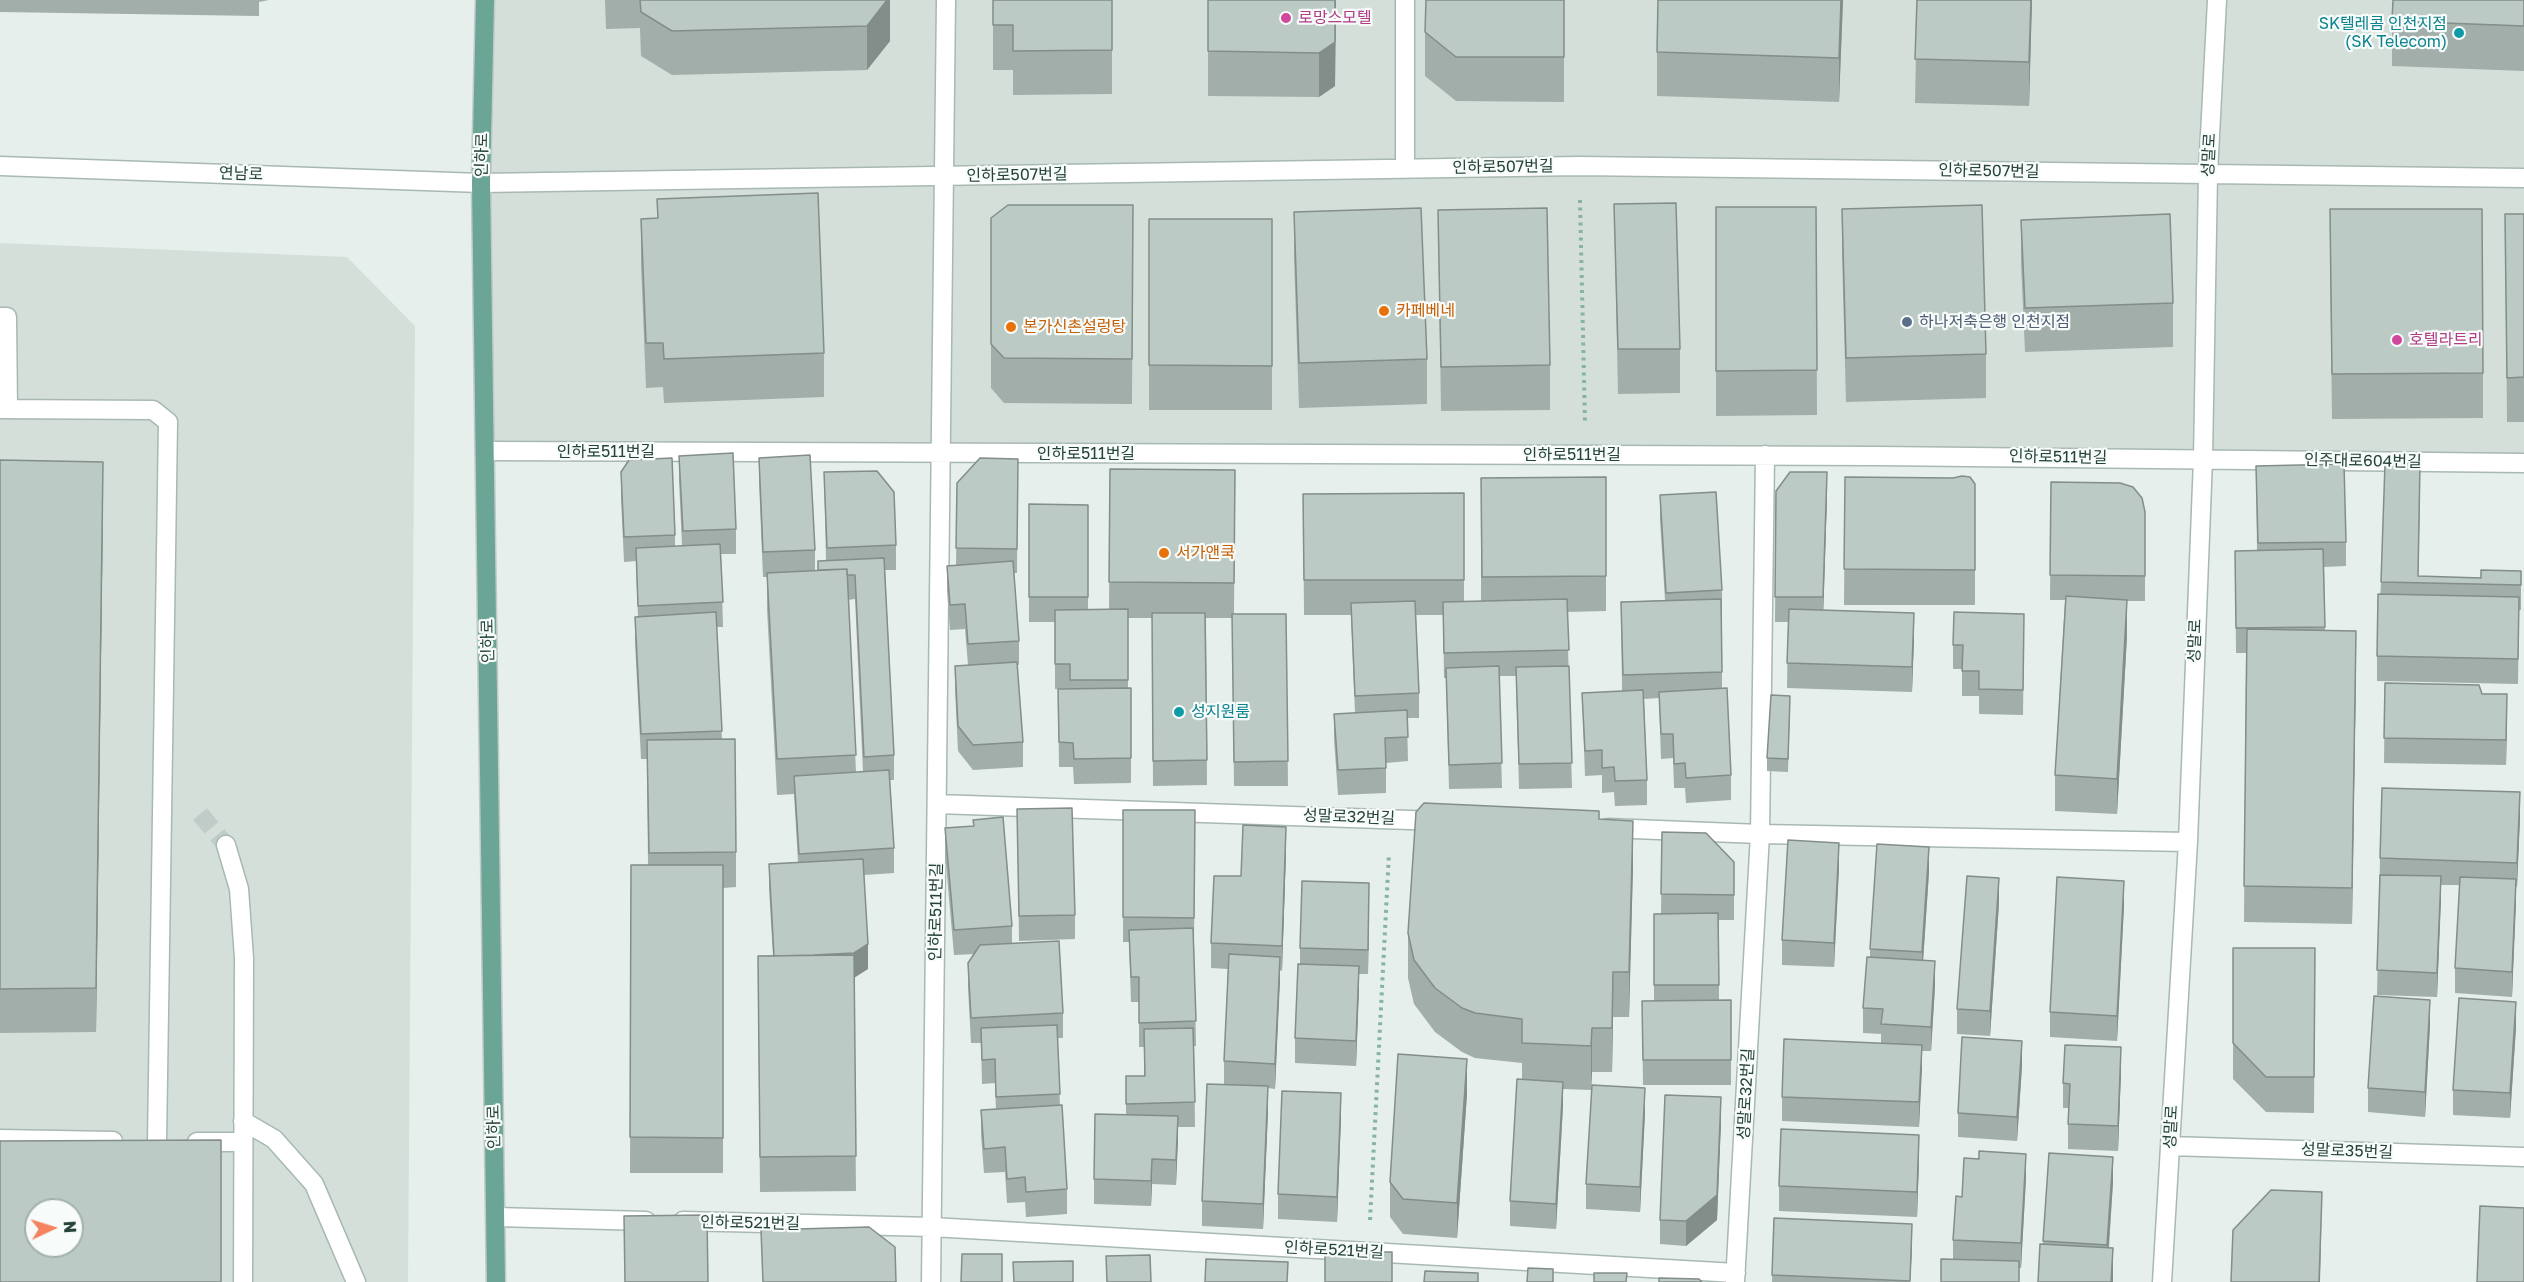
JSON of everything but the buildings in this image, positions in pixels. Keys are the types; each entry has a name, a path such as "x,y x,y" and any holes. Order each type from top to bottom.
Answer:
{"main road":[{"name":"인하로","path":"485,0 481,183 496,1282"}],"street":[{"path":"942,454 946,0"},
{"path":"1405,0 1405,168"},
{"name":"성말로","path":"2162,1282 2188,842 2203,459 2208,174 2217,0"},
{"name":"연남로","path":"0,166 481,183"},
{"name":"인하로507번길","path":"481,183 1579,166 2524,178"},
{"path":"0,317 7,317 4,409 153,410 168,422 157,1142"},
{"name":"인하로511번길","path":"485,451 1765,455 2203,459"},
{"name":"인하로511번길","path":"932,1227 942,454"},
{"name":"성말로32번길","path":"1736,1278 1760,834 1765,455"},
{"name":"인주대로604번길","path":"2203,459 2524,463"},
{"name":"성말로32번길","path":"937,804 1462,822"},
{"path":"1593,827 1760,834 2188,842"},
{"path":"226,845 239,889 244,958 243,1282"},
{"path":"243,1120 274,1139 314,1184 356,1282"},
{"path":"0,1139 243,1142"},
{"name":"성말로35번길","path":"2170,1146 2524,1157"},
{"name":"인하로521번길","path":"495,1217 932,1227 1368,1252 1736,1278"},
{"path":"931,1282 932,1227"}],"path":[{"path":"1579,166 1586,455"},
{"path":"1368,1252 1390,819"}],"shaded area":[{"path":"485,0 2524,0 2524,458 485,451"},
{"path":"0,243 347,257 415,326 408,1282 0,1282"}],"tunnel":[{"path":"200,814 226,845"}],"place":[{"name":"로망스모텔","path":"1286,18"},
{"name":"SK텔레콤 인천지점 (SK Telecom)","path":"2459,33"},
{"name":"카페베네","path":"1384,311"},
{"name":"하나저축은행 인천지점","path":"1907,322"},
{"name":"본가신촌설렁탕","path":"1011,327"},
{"name":"호텔라트리","path":"2397,340"},
{"name":"서가앤쿡","path":"1164,553"},
{"name":"성지원룸","path":"1179,712"}]}
